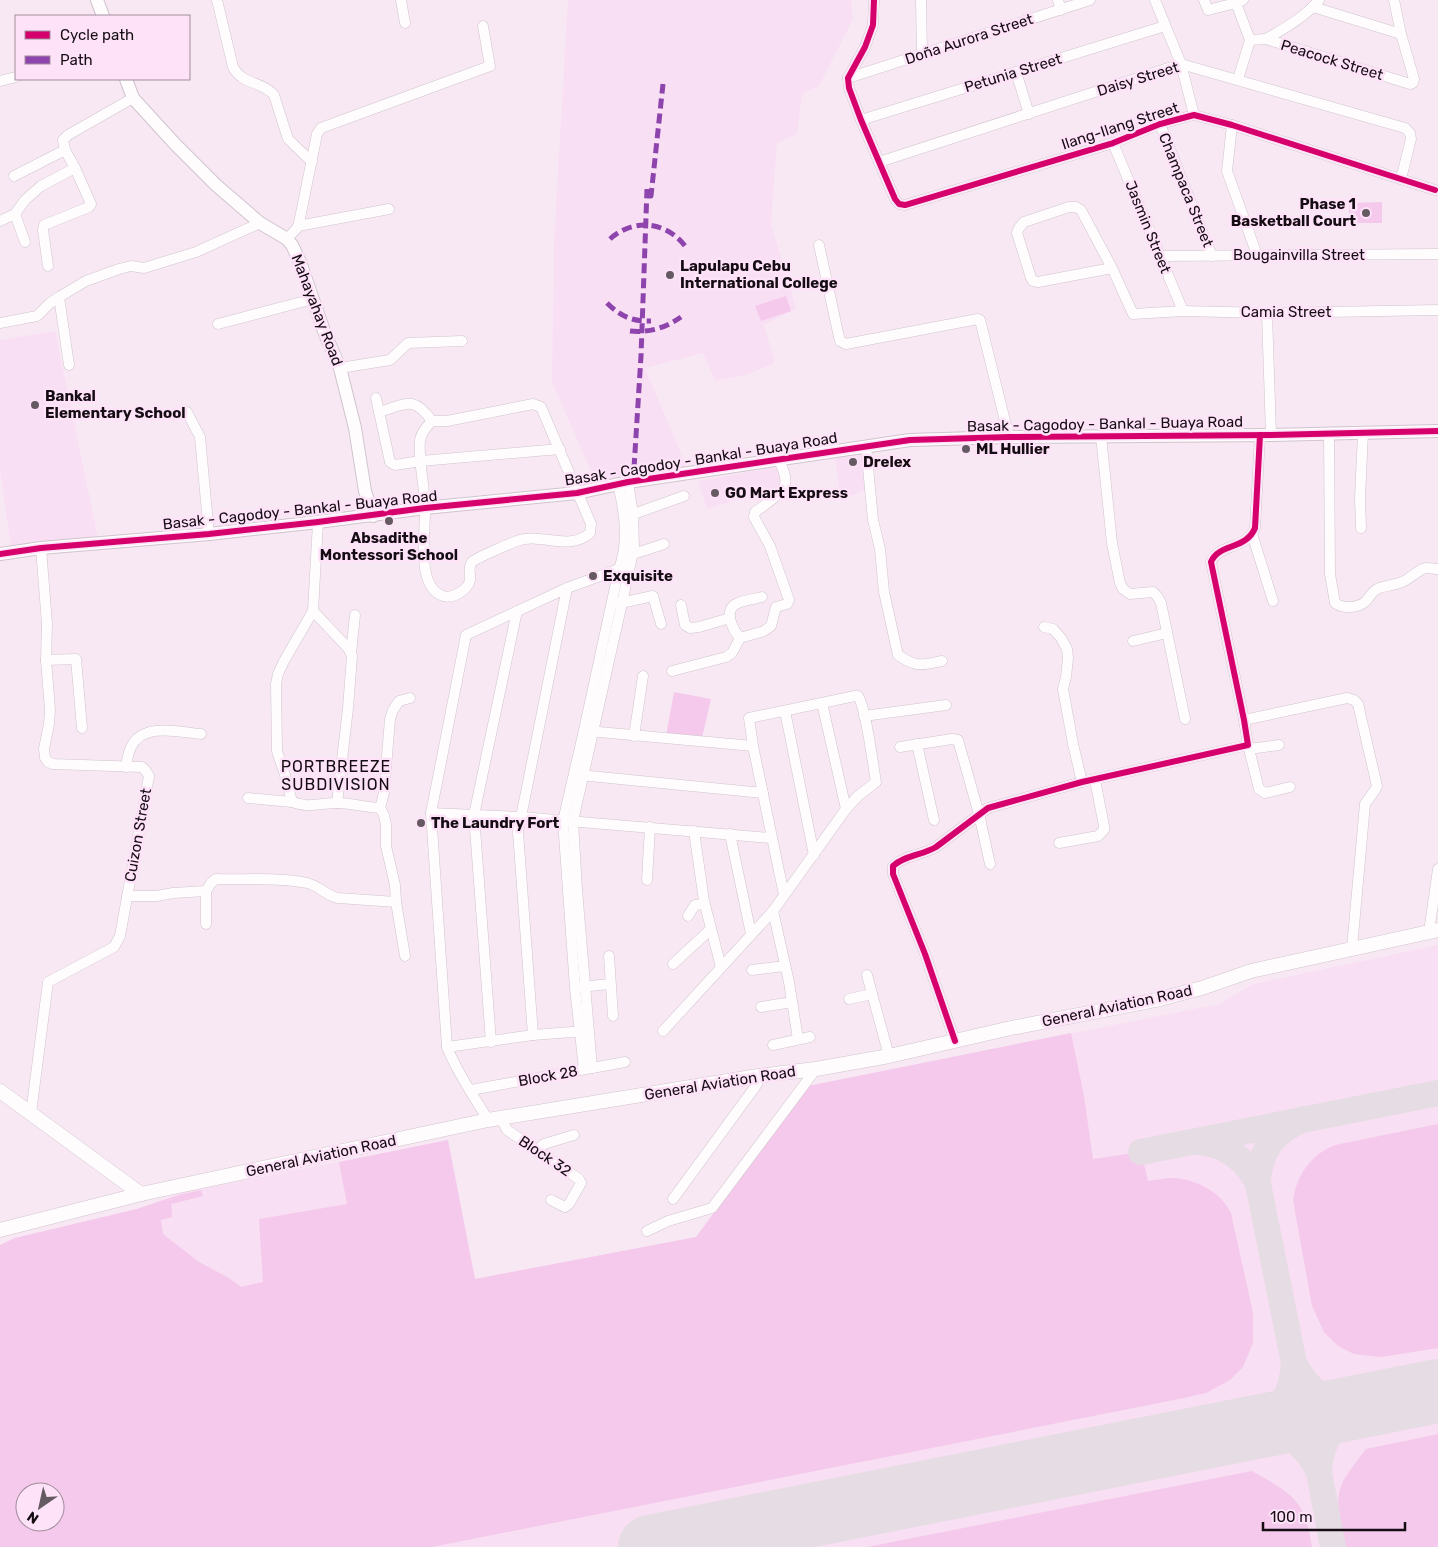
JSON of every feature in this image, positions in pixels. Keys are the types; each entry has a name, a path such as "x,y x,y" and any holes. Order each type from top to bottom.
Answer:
{"main road":[{"name":"General Aviation Road","path":"0,1230 141,1194 494,1119 888,1056 1011,1028 1156,1000 1202,988 1251,971 1434,931"},
{"path":"0,1091 141,1194"}],"street":[{"path":"97,0 102,15"},
{"path":"217,0 232,67 236,74 243,79 270,90 274,95 288,139 312,162"},
{"path":"401,0 405,24"},
{"path":"874,0 873,26 865,47 848,78 849,88 879,162"},
{"path":"920,0 922,54"},
{"name":"Doña Aurora Street","path":"848,78 922,54 1059,5 1090,0"},
{"path":"1155,0 1181,64 1194,115"},
{"path":"1394,0 1401,34"},
{"path":"1206,5 1239,2 1250,40 1238,79"},
{"path":"1266,39 1294,22 1316,3 1401,34"},
{"path":"287,239 298,226 317,134 324,126 490,66 483,26"},
{"name":"Petunia Street","path":"861,120 1165,26"},
{"name":"Peacock Street","path":"1250,40 1266,39 1410,84 1413,83 1414,79 1401,34"},
{"name":"Daisy Street","path":"879,162 1181,64 1405,128 1410,134 1411,139 1400,179"},
{"path":"1016,72 1029,114"},
{"path":"0,81 15,77"},
{"name":"Mahayahay Road","path":"126,80 133,98 175,144 216,185 260,223 287,239 296,254 340,368 355,428 365,492 374,516"},
{"path":"48,266 44,225 89,207 91,204 65,150 63,140 68,135 133,98"},
{"name":"Ilang-Ilang Street","path":"879,162 895,199 899,204 905,205 1114,143 1160,124 1194,115 1232,125 1435,190"},
{"name":"Champaca Street","path":"1160,124 1212,256"},
{"path":"1232,125 1227,171 1257,255"},
{"name":"Jasmin Street","path":"1114,143 1182,311"},
{"path":"14,176 65,150"},
{"path":"0,221 15,214 25,200 35,191 75,168"},
{"path":"1069,207 1076,207 1080,210 1112,268 1038,282 1033,281 1017,233 1018,228 1024,222 1069,207"},
{"path":"298,226 389,209"},
{"path":"15,214 24,242"},
{"path":"0,323 37,316 59,297 86,282 119,268 131,266 144,268 187,255 260,223"},
{"path":"818,245 840,341 846,344 980,320 1009,437"},
{"name":"Bougainvilla Street","path":"1160,256 1438,254"},
{"name":"Camia Street","path":"1112,268 1133,314 1182,311 1438,310"},
{"path":"59,297 69,365"},
{"path":"218,324 313,299"},
{"path":"1267,312 1266,435 1255,528 1250,538 1217,552 1211,562 1259,789 1264,793 1290,787"},
{"path":"340,368 390,360 408,343 462,341"},
{"path":"376,398 390,462 395,465 560,449"},
{"path":"379,412 412,403 424,410 432,421"},
{"path":"533,404 541,407 591,524 590,533 577,540 564,542 519,540 473,561 468,570 470,580 459,594 443,596 436,592 430,584 423,556 426,508 420,438 432,421 447,421 533,404"},
{"path":"188,412 200,437 209,534"},
{"name":"Basak - Cagodoy - Bankal - Buaya Road","path":"0,554 41,548 209,534 577,492 623,483 910,440 1438,431"},
{"path":"1361,528 1360,498 1363,433"},
{"path":"1329,434 1330,574 1335,603 1340,607 1356,606 1364,602 1379,588 1394,585 1426,568 1438,569"},
{"path":"1101,436 1112,543 1120,582 1123,590 1130,594 1153,592 1161,603 1185,719"},
{"path":"866,446 873,520 880,549 884,592 898,656 909,663 918,665 942,661"},
{"path":"672,671 732,653 740,638 764,631 771,626 776,607 787,604 789,600 770,546 754,517 755,512 781,491 785,485 785,476 780,460"},
{"path":"588,1069 572,891 568,821 628,556 625,549 629,516 623,483"},
{"name":"Mahayahay Road","path":"356,518 365,492"},
{"path":"629,516 684,496"},
{"path":"292,802 286,775 277,751 276,684 284,661 313,611 318,522"},
{"path":"1252,534 1272,601"},
{"path":"628,556 664,544"},
{"name":"Cuizon Street","path":"31,1113 48,982 114,947 120,936 148,776 142,767 53,764 45,758 44,749 50,710 46,660 47,624 41,548"},
{"path":"584,1031 447,1048 431,813 466,635 567,588 624,569"},
{"path":"533,1036 518,832 567,588"},
{"path":"617,604 653,596 661,624"},
{"path":"740,638 733,628 730,618 731,610 736,603 762,597"},
{"path":"681,605 685,625 690,628 730,618"},
{"path":"313,611 351,653"},
{"path":"492,1042 474,815 517,611"},
{"path":"337,802 348,708 355,615"},
{"path":"1044,627 1052,629 1061,638 1067,649 1068,658 1063,689 1082,782"},
{"path":"1133,641 1167,632"},
{"path":"46,660 76,659 82,728"},
{"path":"634,736 643,676"},
{"path":"663,1031 773,911 846,809 858,796 876,782 864,716 858,696 749,718 771,838 784,895"},
{"path":"405,956 395,886 386,846 386,825 380,808 384,793 392,710 399,701 410,698"},
{"path":"1244,720 1347,698 1354,700 1358,704 1377,786 1365,804 1352,948"},
{"path":"822,703 846,809"},
{"path":"864,716 946,705"},
{"path":"785,711 814,855"},
{"path":"126,767 130,748 136,739 142,735 160,730 201,734"},
{"path":"589,731 753,746"},
{"path":"900,747 952,739 958,740 979,814 990,864"},
{"path":"917,744 934,820"},
{"path":"955,1041 925,954 893,874 893,866 900,860 931,850 988,808 1082,782 1249,747 1279,745"},
{"path":"579,775 763,793"},
{"path":"1059,843 1098,836 1104,830 1096,780"},
{"path":"248,798 292,802 300,805 316,806 337,802 380,808"},
{"path":"431,813 521,817 771,838"},
{"path":"647,880 650,827"},
{"path":"694,831 704,904 721,967"},
{"path":"730,834 751,934"},
{"path":"1434,931 1438,869"},
{"path":"206,924 206,891 216,879 296,881 316,886 332,897 396,902"},
{"path":"127,896 157,896 206,891"},
{"path":"688,916 695,905 704,904"},
{"path":"773,911 798,1040"},
{"path":"673,964 711,929"},
{"path":"609,956 614,1016"},
{"path":"752,970 785,966"},
{"path":"867,975 888,1056"},
{"path":"580,987 610,984"},
{"path":"849,999 872,994"},
{"path":"761,1007 792,1002"},
{"path":"773,1045 810,1037"},
{"name":"Block 32","path":"447,1048 454,1064 471,1090 494,1119 579,1179 581,1183 569,1204 565,1207 551,1200"},
{"name":"Block 28","path":"471,1090 625,1062"},
{"path":"647,1231 668,1221 712,1208 816,1069"},
{"path":"673,1199 756,1087 758,1076"},
{"path":"537,1150 544,1144 574,1134"}],"shaded area":[{"name":"Lapulapu Cebu International College","path":"568,0 851,0 853,19 819,86 802,94 797,134 777,143 771,223 796,309 764,325 775,363 748,374 715,381 703,353 645,368 688,470 595,480 552,382 554,240"},
{"name":"Phase 1 Basketball Court","path":"1382,202 1382,223 1349,223 1349,203"},
{"path":"786,296 791,311 761,321 755,306"},
{"name":"Bankal Elementary School","path":"55,331 98,538 11,547 0,470 0,340"},
{"path":"861,454 867,489 841,500 835,458"},
{"path":"778,467 784,485 707,509 698,481"},
{"path":"674,692 711,699 702,738 666,736"},
{"path":"1438,945 1438,1547 0,1547 0,1245 15,1238 137,1209 181,1193 448,1140 475,1279 696,1237 808,1086 1219,1004 1253,984"},
{"path":"1071,1033 1084,1096 1093,1159 1141,1152 1148,1181 1172,1178 1198,1184 1221,1198 1231,1213 1253,1313 1253,1343 1243,1367 1230,1380 1206,1393 432,1547 0,1547 0,1245 15,1238 137,1209 201,1190 203,1196 171,1204 172,1217 161,1220 163,1234 199,1262 229,1278 241,1287 263,1282 259,1219 347,1204 339,1162 448,1140 475,1279 696,1237 808,1086"},
{"path":"1438,1124 1438,1348 1381,1357 1354,1354 1338,1346 1324,1332 1312,1306 1293,1200 1297,1185 1303,1171 1313,1159 1330,1147"},
{"path":"1438,1434 1438,1547 1345,1547 1340,1521 1339,1495 1345,1478 1366,1449"},
{"path":"1252,1471 1284,1490 1297,1503 1306,1520 1312,1547 867,1547"}],"taxiway":[{"path":"1141,1152 1438,1093"},
{"path":"1249,1429 1268,1418 1282,1403 1287,1395 1294,1363 1258,1184 1259,1172 1261,1162 1270,1144 1284,1130 1304,1119"},
{"path":"1199,1142 1227,1150 1248,1167 1258,1184"},
{"path":"1294,1363 1306,1382 1322,1396 1341,1404 1364,1406"},
{"path":"1431,1393 1438,1392"},
{"path":"1333,1547 1319,1472 1320,1460 1326,1440 1331,1432 1345,1417 1364,1406"},
{"path":"1249,1429 1272,1431 1291,1439 1307,1452 1319,1472"}],"runway":[{"path":"650,1547 1438,1391"}],"marked path":[{"path":"649,196 651,196 663,84"},
{"path":"634,468 641,356 647,189"},
{"path":"610,239 619,232 629,228 649,225 668,231 685,246"},
{"path":"607,303 627,317 651,321"},
{"path":"630,331 657,329 681,317"}],"cycle path":[{"path":"874,0 873,25 865,47 848,78 849,88 895,199 899,204 905,205 1113,143 1160,124 1194,115 1232,125 1435,190"},
{"path":"0,554 41,548 209,534 425,508 577,493 628,482 910,440 1438,431"},
{"path":"955,1041 925,954 893,874 893,866 898,862 936,847 988,808 1082,782 1248,745 1211,562 1220,552 1245,540 1255,528 1260,435"}],"place":[{"name":"Phase 1 Basketball Court","path":"1366,213"},
{"name":"Lapulapu Cebu International College","path":"670,275"},
{"name":"Bankal Elementary School","path":"35,405"},
{"name":"ML Hullier","path":"966,449"},
{"name":"Drelex","path":"853,462"},
{"name":"GO Mart Express","path":"715,493"},
{"name":"Absadithe Montessori School","path":"389,521"},
{"name":"Exquisite","path":"593,576"},
{"name":"The Laundry Fort","path":"421,823"}],"district":[{"name":"PORTBREEZE SUBDIVISION","path":"336,775"}]}
